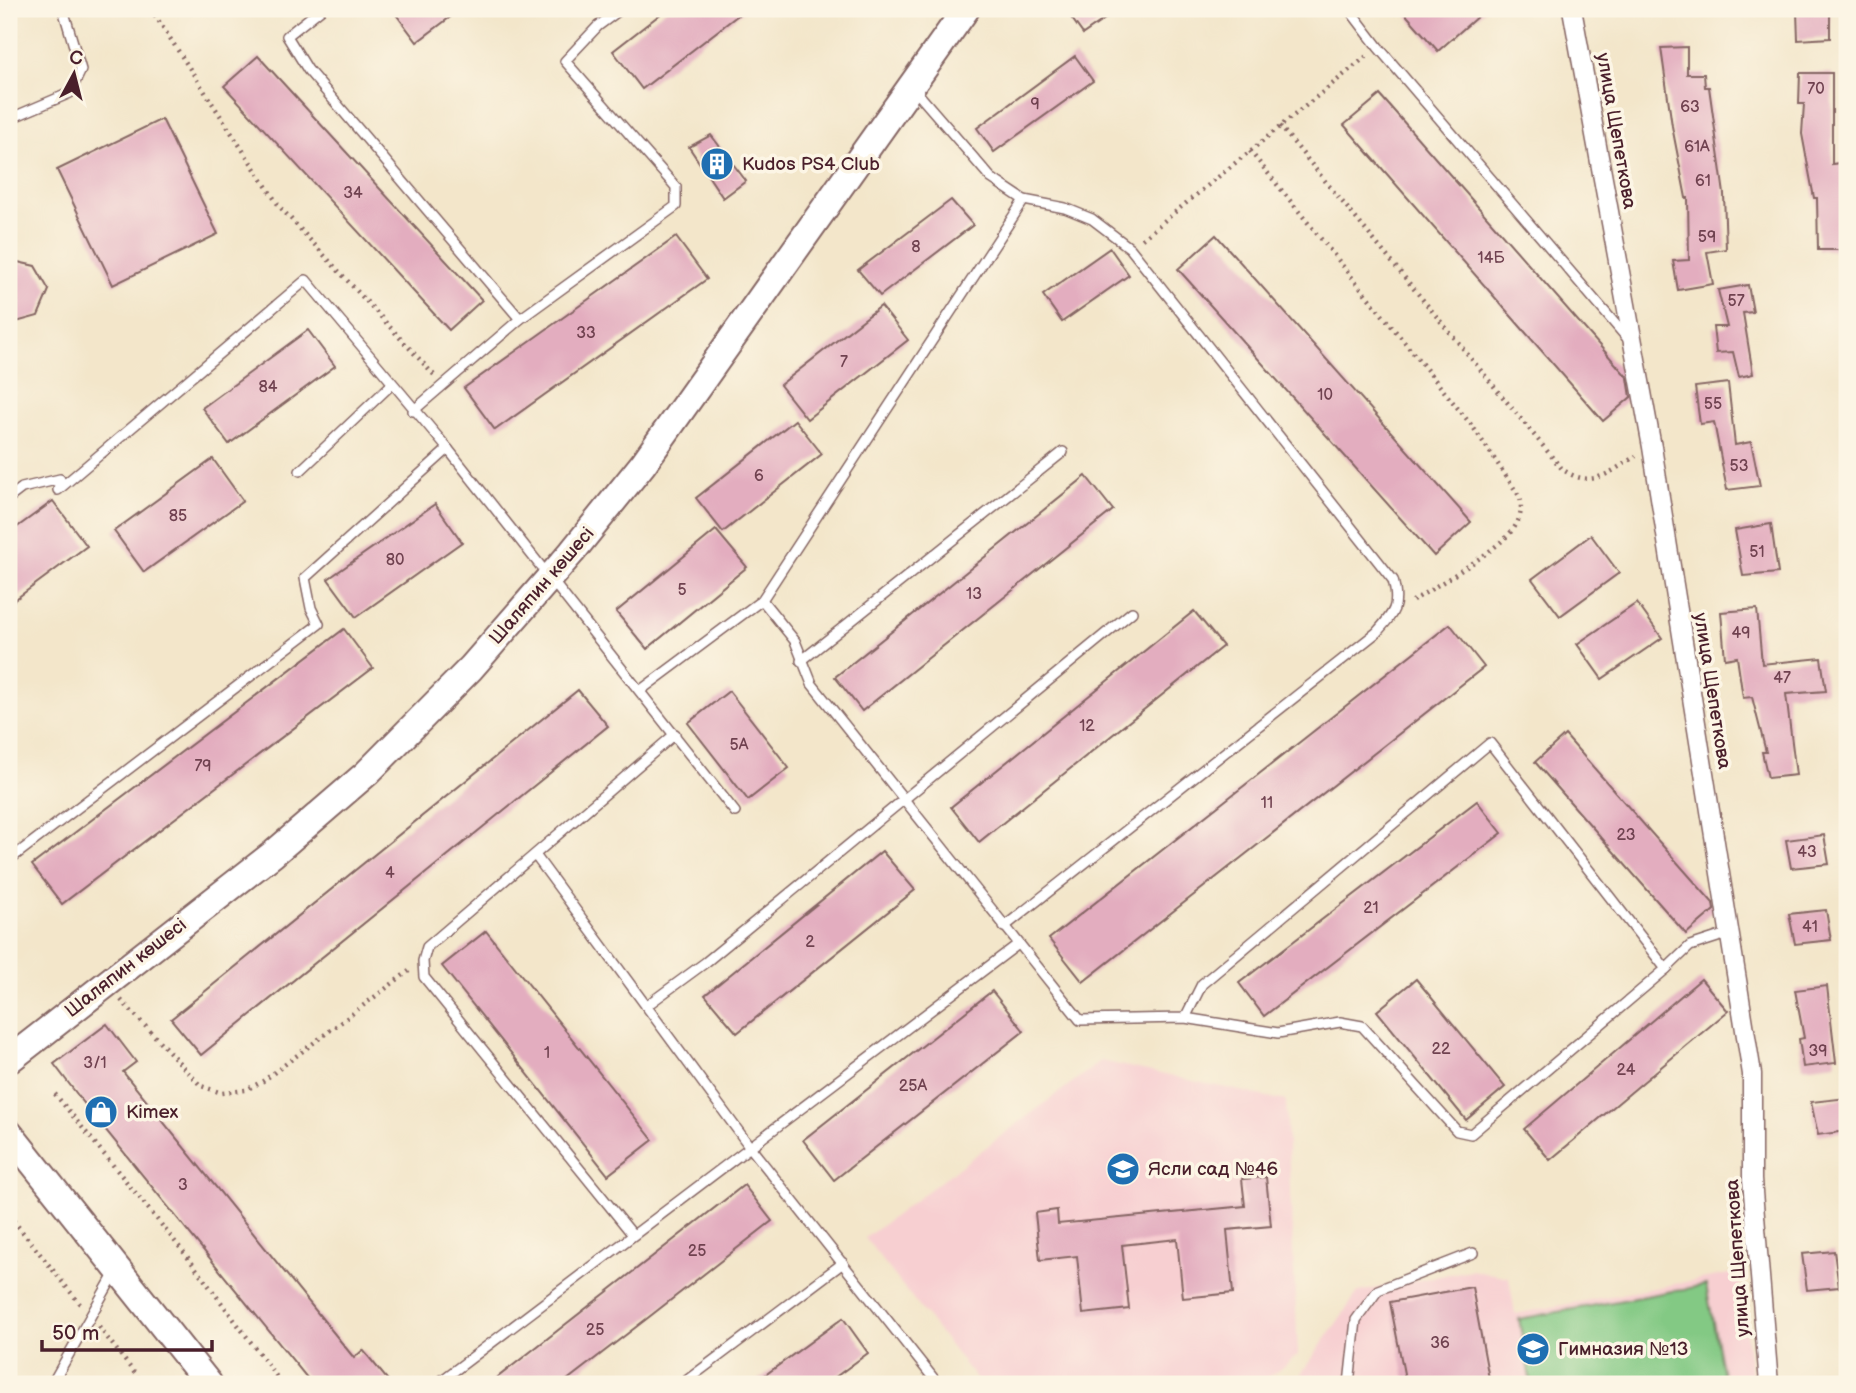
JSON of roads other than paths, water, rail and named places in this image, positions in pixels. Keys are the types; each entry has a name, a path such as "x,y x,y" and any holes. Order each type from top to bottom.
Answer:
{"main road":[{"name":"Шаляпин көшесі","path":"9,1060 273,854 367,773 471,668 551,577 643,464 966,9"},
{"path":"9,1133 209,1384"}],"street":[{"name":"улица Щепеткова","path":"1572,9 1652,447 1752,1074 1752,1181 1769,1384"}],"lane":[{"path":"9,119 70,93 81,70 63,9"},
{"path":"321,9 287,36 308,69 520,319"},
{"path":"413,411 520,319 676,206 676,187 565,61 598,26 621,9"},
{"path":"1349,9 1378,47 1635,347"},
{"path":"910,85 991,178 1024,200 1065,208 1092,219 1130,248 1393,580 1398,598 1394,613 1376,633 1003,927"},
{"path":"641,690 762,600 1024,200"},
{"path":"9,498 22,488 60,480 58,489 306,280 413,411 448,449 735,812"},
{"path":"300,471 392,384"},
{"path":"9,860 319,624 311,608 305,579 448,449"},
{"path":"802,662 1063,452"},
{"path":"762,600 795,641 812,684 1017,945 1080,1020 1185,1018 1278,1033 1340,1022 1362,1026 1457,1131 1471,1134 1690,946 1730,933"},
{"path":"646,1006 706,962 1132,612"},
{"path":"633,1235 424,977 423,961 427,947 675,734"},
{"path":"1185,1018 1202,984 1490,743 1666,969"},
{"path":"535,855 750,1147 938,1384"},
{"path":"437,1384 1017,945"},
{"path":"1349,1384 1356,1320 1378,1290 1473,1253"},
{"path":"682,1384 843,1263"},
{"path":"52,1384 117,1269"}],"place":[{"name":"Kudos PS4 Club","path":"717,164"},
{"name":"Kimex","path":"101,1112"},
{"name":"Ясли сад №46","path":"1123,1169"},
{"name":"Гимназия №13","path":"1533,1349"}]}
